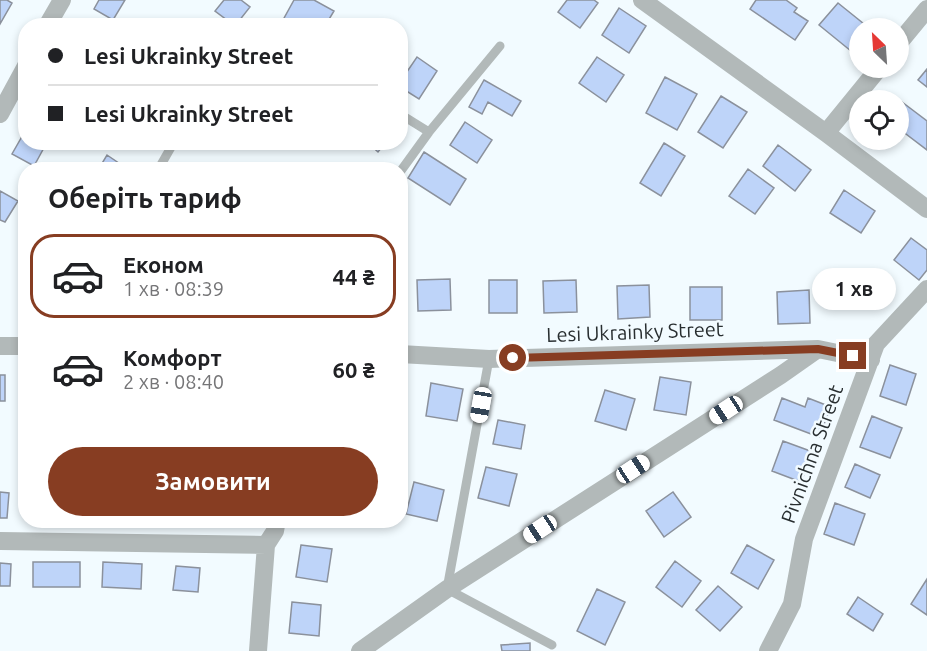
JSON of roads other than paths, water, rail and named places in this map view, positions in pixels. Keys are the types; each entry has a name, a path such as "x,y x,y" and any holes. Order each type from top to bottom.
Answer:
{"street":[{"path":"52,18 62,0"},
{"path":"642,0 826,132 927,209"},
{"path":"909,31 927,9"},
{"path":"826,132 871,78"},
{"path":"0,114 18,81"},
{"name":"Pivnichna Street","path":"768,651 792,604 804,539 876,344 927,289"},
{"path":"0,346 18,346"},
{"path":"360,651 447,589 818,349"},
{"name":"Lesi Ukrainky Street","path":"408,354 489,359 818,349 871,360"},
{"path":"258,651 266,544 276,528"},
{"path":"0,541 266,544"}],"lane":[{"path":"407,162 500,46"},
{"path":"408,119 429,132"},
{"path":"489,359 447,589 552,645"}]}
